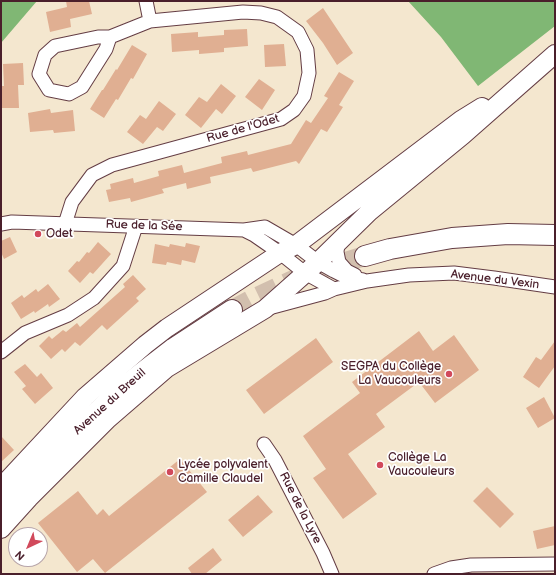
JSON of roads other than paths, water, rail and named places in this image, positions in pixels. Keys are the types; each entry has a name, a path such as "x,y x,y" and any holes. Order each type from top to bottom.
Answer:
{"main road":[{"path":"1,529 29,498 108,419 174,364 265,309 312,267 369,212 462,135 555,54"},
{"path":"1,486 85,397 145,345 167,328 288,249 461,120 527,78"},
{"path":"365,256 397,248 452,238 508,234 555,235"},
{"name":"Avenue du Breuil","path":"1,510 62,445 121,389 174,348 232,310"}],"street":[{"path":"146,1 150,21"},
{"name":"Rue de l'Odet","path":"65,224 72,202 92,175 112,164 281,120 294,110 304,96 309,73 307,50 298,32 277,17 262,13 243,12 150,21 110,37 98,37 55,46 45,55 39,74 49,90 69,94 82,87 106,49 110,37"},
{"name":"Rue de la Sée","path":"1,224 12,222 244,230 266,227 288,249"},
{"path":"1,352 25,333 68,315 94,298 123,266 136,226"},
{"path":"338,242 337,252 339,262 347,272 367,281"},
{"path":"288,249 312,267 334,289"},
{"path":"312,267 346,277 367,281"},
{"name":"Avenue du Vexin","path":"265,309 367,281 409,275 454,273 555,287"},
{"name":"Rue de la Lyre","path":"264,444 275,460 323,553 332,574"},
{"path":"434,574 451,568 471,565 555,564"}],"tunnel":[{"path":"232,310 291,281 316,271 365,256"}],"place":[{"name":"Odet","path":"38,234"},
{"name":"SEGPA du Collège La Vaucouleurs","path":"449,374"},
{"name":"Collège La Vaucouleurs","path":"380,465"},
{"name":"Lycée polyvalent Camille Claudel","path":"170,472"}]}
